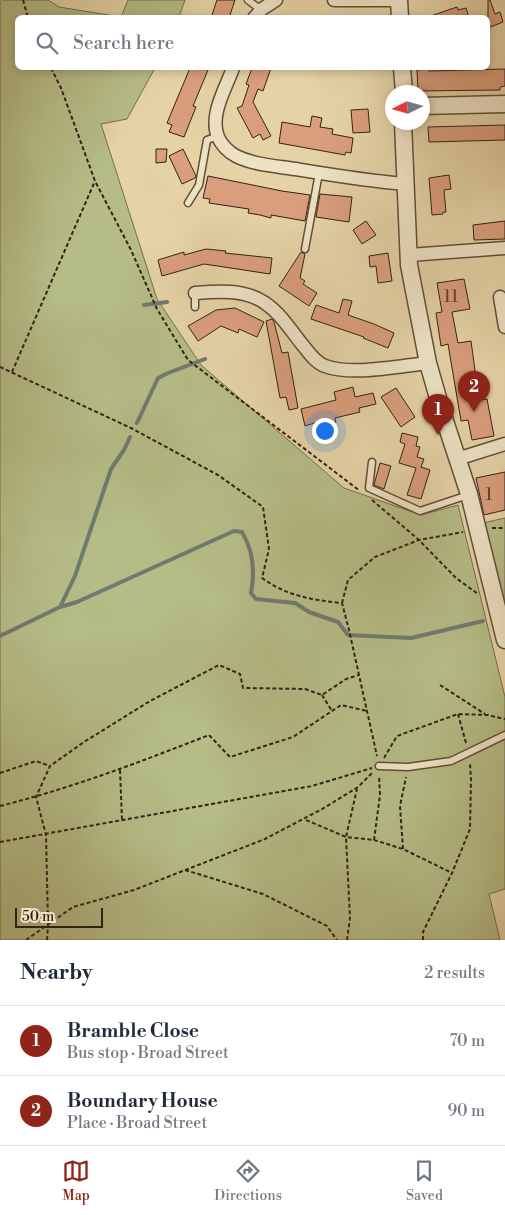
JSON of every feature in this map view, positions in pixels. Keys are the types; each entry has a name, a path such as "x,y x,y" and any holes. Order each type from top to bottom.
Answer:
{"street":[{"path":"257,14 276,0"},
{"path":"334,0 399,0 400,15"},
{"path":"232,70 216,114 218,136 222,145 233,155 254,162 356,180 405,184"},
{"path":"402,70 403,85"},
{"path":"430,106 505,104"},
{"path":"403,130 409,255 428,363 469,494 503,632"},
{"path":"409,255 505,248"},
{"path":"195,293 236,292 264,302 278,314 316,361 325,366 352,370 428,363"},
{"path":"500,297 505,327"},
{"path":"457,459 505,444"}],"lane":[{"path":"248,0 257,14"},
{"path":"188,203 199,185 207,140 218,136"},
{"path":"305,249 319,173"},
{"path":"195,293 195,307"},
{"path":"372,462 369,488 420,511 469,494"},
{"path":"379,766 408,767 451,760 505,735"}],"path":[{"path":"23,0 27,15"},
{"path":"52,70 61,88 95,180 132,250 158,309 188,360 365,494"},
{"path":"12,372 95,180"},
{"path":"0,367 131,428 218,475 263,507 269,549 262,578 277,589 315,600 342,603"},
{"path":"371,500 419,540 456,578 479,595"},
{"path":"374,840 380,795 379,766 360,675 342,603 348,580 374,557 419,540 478,529"},
{"path":"47,940 46,835 36,797 50,766 84,742 150,701 219,665 240,674 243,688 304,689 322,695 332,711"},
{"path":"322,695 346,679 360,675"},
{"path":"440,685 487,715"},
{"path":"0,806 36,797 120,770 208,735 230,756 294,737 341,705 367,711"},
{"path":"423,940 423,932 452,873 470,829 471,780 468,752 458,714"},
{"path":"26,940 73,907 134,890 265,839 305,819 358,788 379,766 397,736 458,714 487,715 505,720"},
{"path":"0,773 36,761 50,766"},
{"path":"0,842 312,786 379,766"},
{"path":"403,848 400,806 408,767"},
{"path":"120,770 122,820"},
{"path":"347,940 350,918 346,837 358,788"},
{"path":"305,819 346,837 374,840 403,848 452,873"},
{"path":"185,870 263,894 327,926 337,940"}],"green space":[{"path":"2,0 48,0 59,7 109,15 15,15 15,70 154,70 127,119 101,124 157,299 201,365 344,488 421,515 458,505 505,697 505,889 489,894 500,940 0,940 0,2"},
{"path":"128,0 185,0 180,15 122,15"},
{"path":"505,518 505,608 483,523"}],"building":[{"path":"217,0 235,0 230,15 212,15"},
{"path":"488,0 490,0 495,14 500,12 503,22 490,27 490,15 488,15"},
{"path":"457,7 458,10 466,8 468,15 434,15"},
{"path":"505,69 505,86 500,87 500,90 430,91 430,85 418,85 417,70"},
{"path":"189,70 208,70 193,106 196,107 184,137 169,132 172,125 167,123"},
{"path":"251,70 270,70 263,91 258,89 253,102 271,136 263,140 260,134 253,138 237,108 242,106 249,85 246,84"},
{"path":"368,109 370,132 353,133 351,110"},
{"path":"312,116 322,118 320,127 333,129 332,134 353,138 351,153 346,152 345,155 279,143 282,122 310,127"},
{"path":"505,125 505,140 429,142 428,130 430,130 430,127"},
{"path":"156,149 167,149 166,162 156,163"},
{"path":"183,149 196,176 182,184 169,156"},
{"path":"449,175 451,189 444,190 446,212 432,215 429,178"},
{"path":"208,176 310,195 305,221 271,215 271,218 248,213 249,209 209,203 210,199 203,198"},
{"path":"320,194 352,197 349,222 316,217"},
{"path":"366,221 376,235 362,244 353,230"},
{"path":"505,221 505,239 474,240 473,225"},
{"path":"206,249 272,258 270,274 204,264 162,276 158,260 184,252 184,255"},
{"path":"301,252 305,254 300,278 305,281 303,284 317,293 309,306 279,286"},
{"path":"388,253 392,281 378,283 376,266 370,267 369,256"},
{"path":"464,279 470,309 452,312 458,343 471,341 479,400 487,399 494,436 472,440 468,420 461,421 448,344 441,346 436,313 442,312 437,283"},
{"path":"343,299 352,301 348,315 394,333 388,348 364,337 311,319 316,305 339,313"},
{"path":"235,308 264,322 257,337 239,329 238,333 221,326 198,341 188,326 216,310"},
{"path":"272,319 282,353 288,352 298,408 289,410 286,397 280,398 266,321"},
{"path":"353,387 355,397 373,393 376,404 359,408 360,412 335,418 336,422 319,427 318,422 305,426 301,409 336,400 334,392"},
{"path":"396,388 415,417 401,427 381,397"},
{"path":"402,433 418,437 416,446 420,447 417,457 424,459 421,467 430,470 421,499 407,495 416,468 399,463 405,444 400,442"},
{"path":"380,463 391,466 384,489 374,485"},
{"path":"505,472 505,510 484,515 476,478"}],"waterway":[{"path":"144,305 167,302"},
{"path":"137,423 158,378 205,359"},
{"path":"60,607 75,576 111,469 130,437"},
{"path":"0,636 60,607 77,602 234,531 242,532 249,546 253,569 251,593 256,599 295,603 309,612 338,622 348,635 411,638 483,621"}],"place":[{"name":"Boundary House","path":"474,412"},
{"name":"Bramble Close","path":"438,435"}]}
